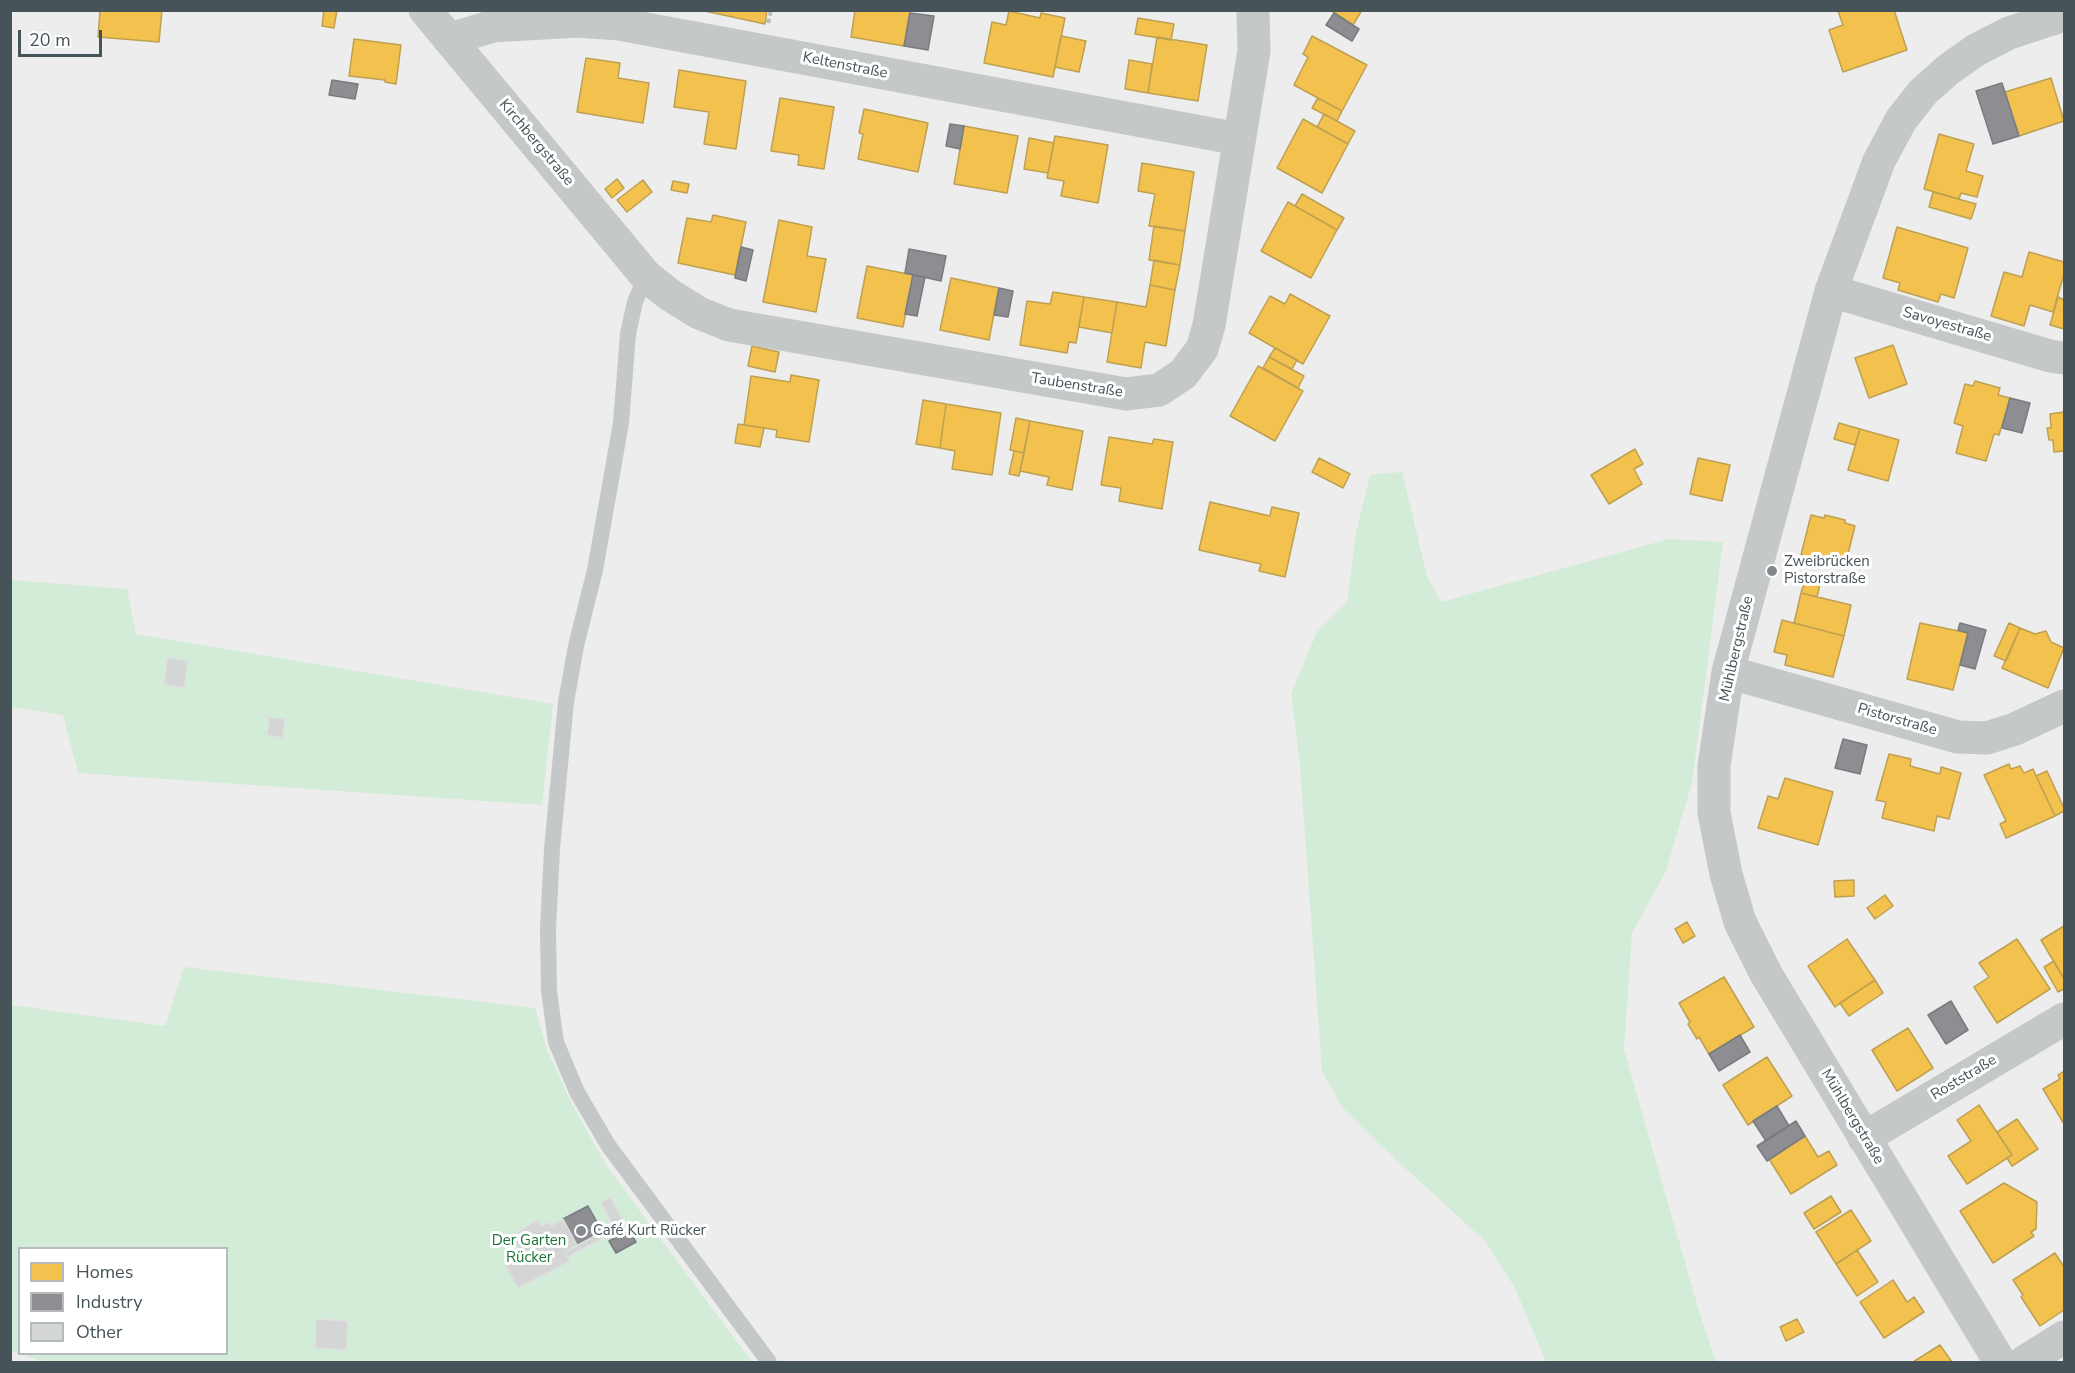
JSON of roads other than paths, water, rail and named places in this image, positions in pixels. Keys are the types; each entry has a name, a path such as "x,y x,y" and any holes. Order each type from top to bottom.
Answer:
{"street":[{"name":"Kirchbergstraße","path":"425,10 646,276"},
{"name":"Taubenstraße","path":"646,276 669,296 699,313 729,325 1090,389 1126,394 1159,390 1183,374 1202,349 1209,325 1254,51 1253,10"},
{"name":"Mühlbergstraße","path":"2000,1362 1766,974 1740,922 1726,874 1714,813 1714,766 1728,672 1831,291 1879,161 1901,120 1923,92 1949,69 1976,50 2009,33 2064,15"},
{"name":"Keltenstraße","path":"450,39 493,26 578,16 1239,140"},
{"name":"Savoyestraße","path":"1831,291 2050,356 2064,358"},
{"name":"Pistorstraße","path":"1728,672 1958,737 1987,738 2015,729 2064,706"},
{"name":"Roststraße","path":"1864,1138 2064,1018"},
{"path":"2024,1362 2064,1337"}],"lane":[{"path":"646,276 635,302 628,334 621,423 595,570 576,646 566,702 552,849 548,929 549,992 556,1042 577,1092 608,1145 770,1362"}],"place":[{"name":"Zweibrücken Pistorstraße","path":"1772,571"},
{"name":"Café Kurt Rücker","path":"581,1231"}],"park label":[{"name":"Der Garten Rücker","path":"529,1250"}]}
